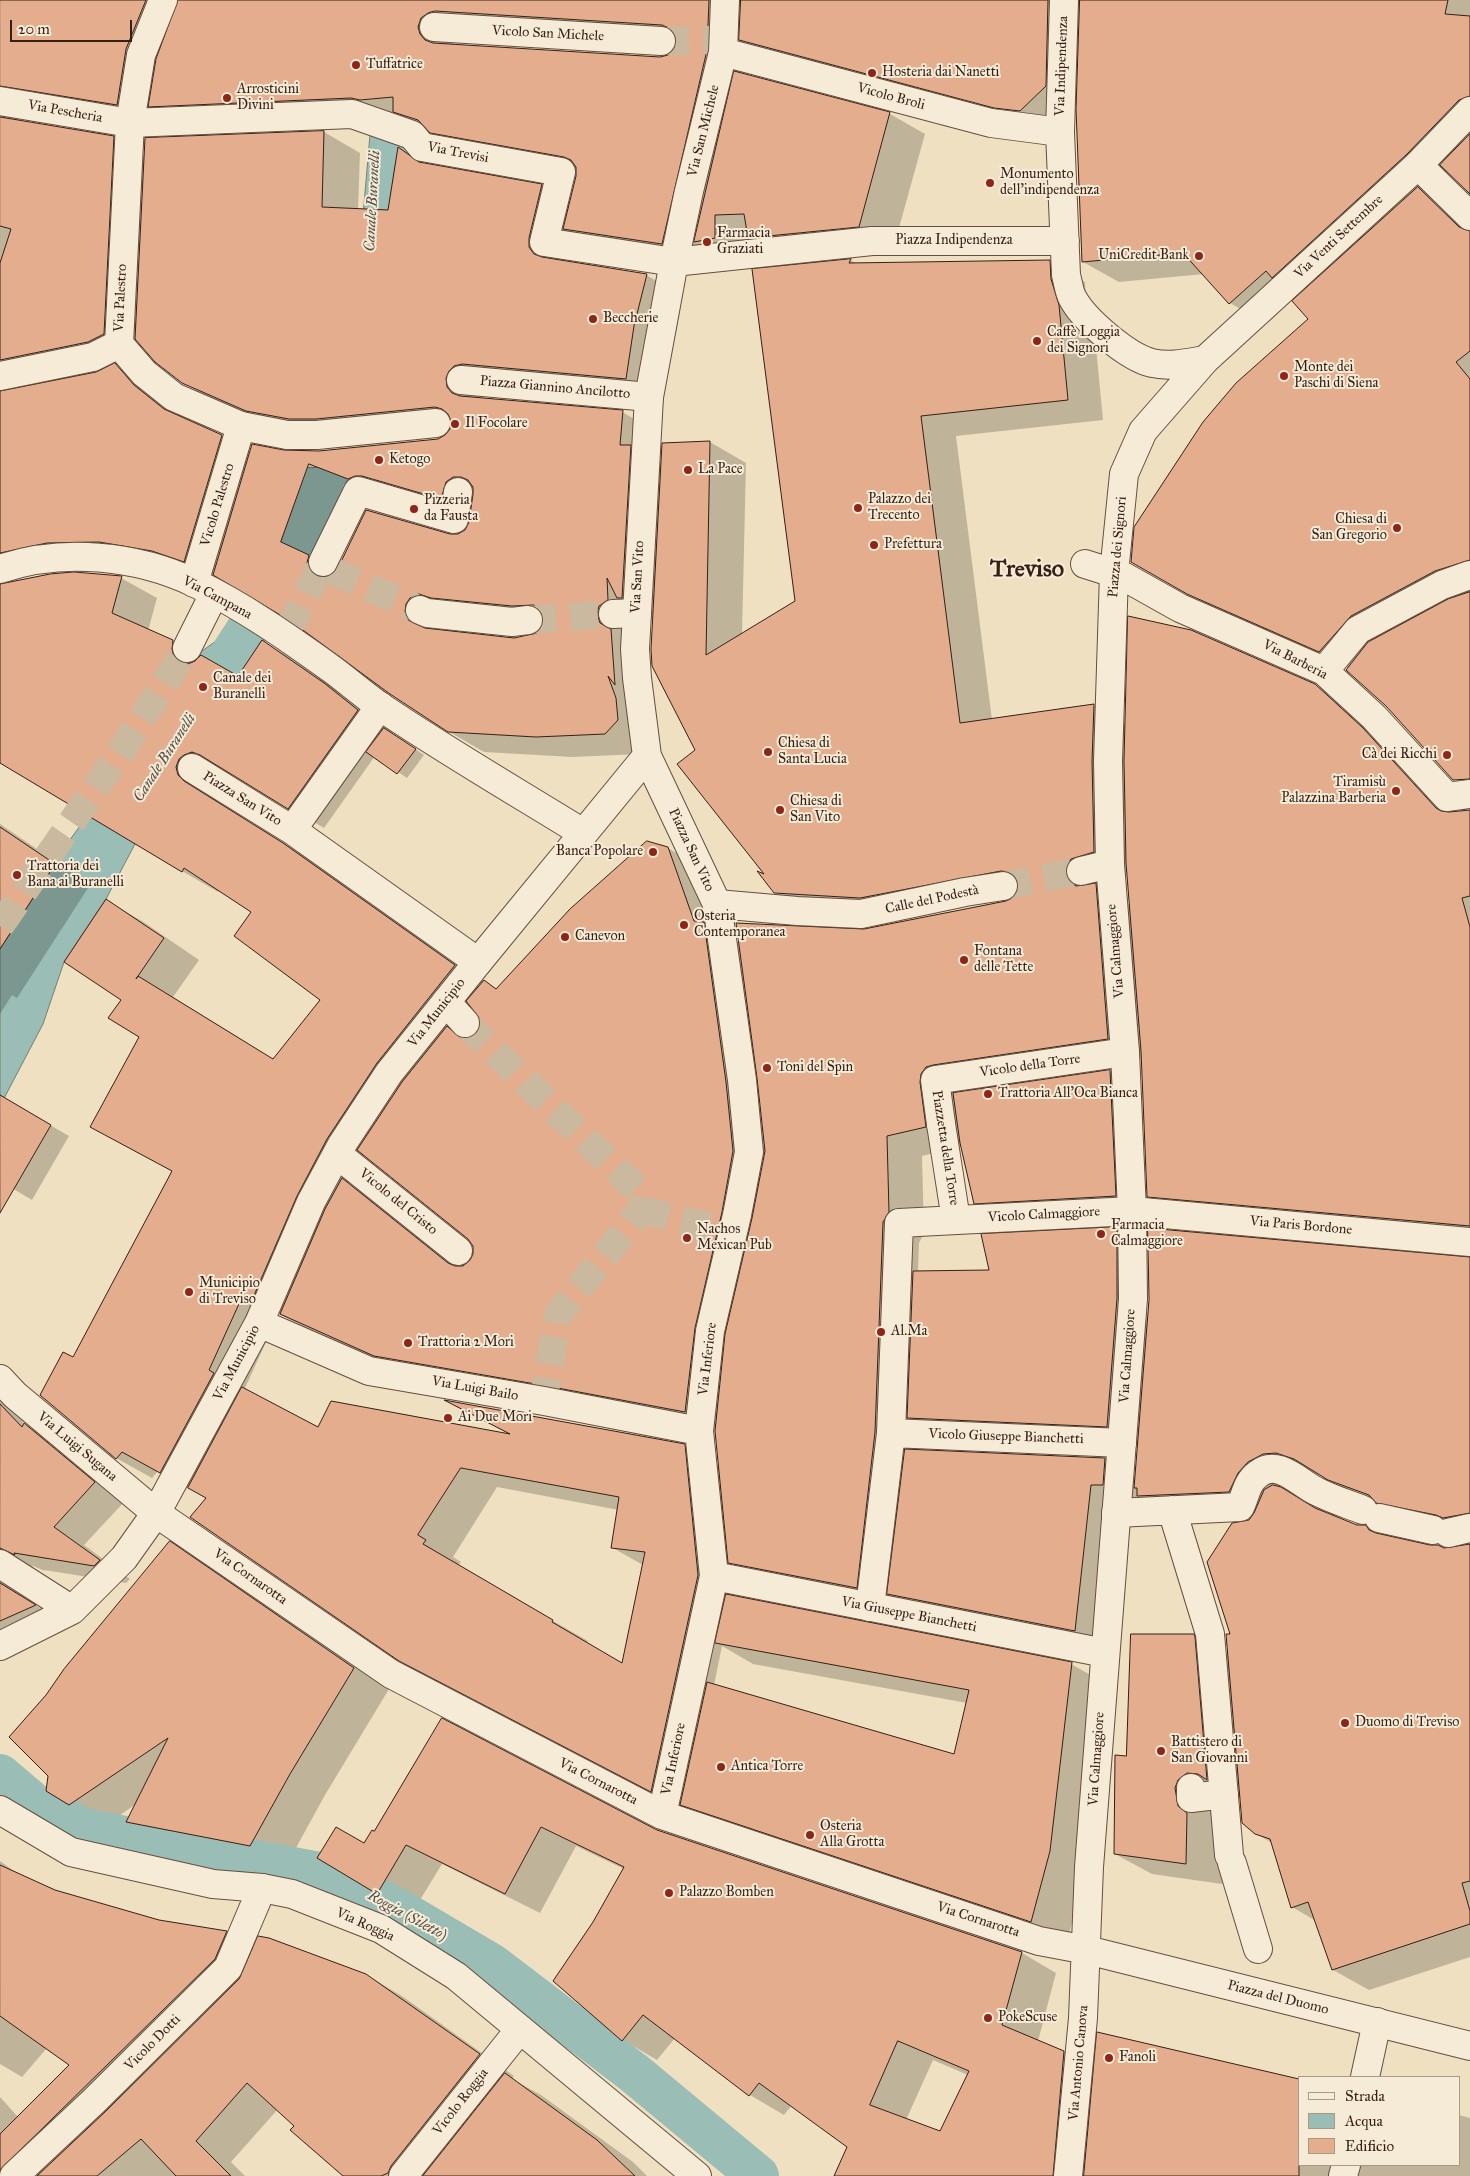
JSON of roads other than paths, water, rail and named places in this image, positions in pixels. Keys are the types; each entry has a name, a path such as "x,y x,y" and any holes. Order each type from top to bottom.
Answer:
{"street":[{"name":"Via Palestro","path":"163,0 141,55 130,123 119,344 144,373 174,397 241,426 287,436 369,431 436,423"},
{"name":"Via San Michele","path":"649,397 674,262 719,44 725,0"},
{"name":"Via Indipendenza","path":"1060,132 1064,0"},
{"name":"Vicolo San Michele","path":"434,27 661,41"},
{"name":"Vicolo Broli","path":"719,44 991,123 1060,132"},
{"name":"Via Pescheria","path":"0,101 130,123"},
{"name":"Via Venti Settembre","path":"1205,360 1418,165 1470,111"},
{"name":"Via Trevisi","path":"130,123 352,114 412,134 422,147 561,172 544,242 674,262"},
{"path":"1060,132 1066,275 1071,296 1084,315 1102,332 1125,349 1150,363 1179,365 1205,360"},
{"path":"1418,165 1470,216"},
{"name":"Piazza Indipendenza","path":"674,262 872,241 1065,241"},
{"path":"0,376 94,357 119,344"},
{"name":"Piazza dei Signori","path":"1108,761 1114,573 1124,474 1143,431 1205,360"},
{"name":"Piazza Giannino Ancilotto","path":"461,380 649,397"},
{"name":"Via San Vito","path":"647,756 635,649 625,614 649,397"},
{"name":"Vicolo Palestro","path":"186,648 204,588 241,426"},
{"path":"323,562 358,491 454,519 458,492"},
{"name":"Via Campana","path":"0,569 16,564 89,556 144,565 204,588 282,633 380,706"},
{"name":"Via Barberia","path":"1085,564 1114,573 1180,608 1324,671 1374,717 1447,798 1470,794"},
{"path":"1324,671 1358,630 1442,585 1470,575"},
{"path":"420,610 427,613 512,622 528,620"},
{"path":"380,706 582,833"},
{"name":"Piazza San Vito","path":"292,830 380,706"},
{"path":"478,962 647,756"},
{"name":"Piazza San Vito","path":"647,756 717,904 861,914"},
{"name":"Via Calmaggiore","path":"1087,1950 1089,1868 1133,1299 1132,1211 1125,1052 1118,989 1110,864 1108,761"},
{"name":"Piazza San Vito","path":"192,768 292,830 478,962"},
{"path":"1081,871 1110,864"},
{"name":"Calle del Podestà","path":"861,914 1003,886"},
{"name":"Via Inferiore","path":"662,1815 714,1576 699,1431 710,1331 725,1230 749,1152 742,1080 717,904"},
{"name":"Via Municipio","path":"0,1646 72,1610 124,1558 156,1513 259,1323 311,1202 337,1154 389,1073 478,962"},
{"path":"446,1002 465,1022"},
{"name":"Vicolo della Torre","path":"935,1080 1125,1052"},
{"name":"Piazzetta della Torre","path":"890,1433 899,1223 956,1220 935,1080"},
{"name":"Vicolo del Cristo","path":"337,1154 458,1251"},
{"name":"Vicolo Calmaggiore","path":"956,1220 1132,1211"},
{"name":"Via Paris Bordone","path":"1132,1211 1470,1242"},
{"name":"Via Luigi Bailo","path":"259,1323 369,1371 545,1396 699,1431"},
{"name":"Via Luigi Sugana","path":"0,1379 15,1395 156,1513"},
{"path":"870,1608 890,1433"},
{"name":"Vicolo Giuseppe Bianchetti","path":"890,1433 1122,1443"},
{"path":"1116,1512 1235,1509 1240,1507 1249,1483 1259,1473 1270,1468 1288,1472 1316,1491 1371,1514 1450,1530"},
{"path":"1172,1510 1210,1634 1230,1859 1258,1948"},
{"name":"Via Cornarotta","path":"156,1513 391,1674 662,1815 1039,1941 1087,1950"},
{"path":"0,1564 72,1610"},
{"name":"Via Giuseppe Bianchetti","path":"714,1576 1105,1653"},
{"path":"1191,1788 1191,1798 1224,1794"},
{"name":"Via Roggia","path":"0,1810 71,1852 213,1884 262,1888 292,1894 381,1929 456,1976 697,2176"},
{"name":"Vicolo Dotti","path":"14,2176 94,2101 228,1968 262,1888"},
{"name":"Piazza del Duomo","path":"1087,1950 1470,2046"},
{"name":"Via Antonio Canova","path":"1068,2176 1083,2018 1087,1950"},
{"path":"1365,2076 1377,2022"},
{"name":"Vicolo Roggia","path":"403,2176 520,2029"}],"water":[{"path":"371,128 408,141 410,152 406,152 396,162 383,245 357,287"},
{"path":"307,468 356,468 352,480 293,612 283,628 249,600 277,553"},
{"path":"228,633 253,653 193,751 175,787 135,844 106,899 64,962 43,1024 0,1106 0,949 72,837 137,747 198,654"}],"waterway":[{"name":"Canale Buranelli","path":"208,690 280,579"},
{"name":"Roggia (Siletto)","path":"0,1775 34,1804 87,1830 330,1875 401,1911 491,1964 634,2073 758,2176"}],"tunnel":[{"path":"661,41 710,40"},
{"path":"286,630 296,615 321,566 420,610"},
{"path":"528,620 613,614"},
{"path":"0,926 125,745 187,648"},
{"path":"1003,886 1081,871"},
{"path":"465,1023 645,1197 641,1210 558,1315 545,1391"},
{"path":"641,1210 716,1228"}],"place":[{"name":"Tuffatrice","path":"356,65"},
{"name":"Hosteria dai Nanetti","path":"872,73"},
{"name":"Arrosticini Divini","path":"227,98"},
{"name":"Monumento dell'indipendenza","path":"990,183"},
{"name":"Farmacia Graziati","path":"707,242"},
{"name":"UniCredit Bank","path":"1199,256"},
{"name":"Beccherie","path":"593,319"},
{"name":"Caffè Loggia dei Signori","path":"1037,341"},
{"name":"Monte dei Paschi di Siena","path":"1284,376"},
{"name":"Il Focolare","path":"455,424"},
{"name":"Ketogo","path":"379,460"},
{"name":"La Pace","path":"688,470"},
{"name":"Palazzo dei Trecento","path":"858,508"},
{"name":"Pizzeria da Fausta","path":"414,509"},
{"name":"Chiesa di San Gregorio","path":"1397,528"},
{"name":"Prefettura","path":"874,545"},
{"name":"Canale dei Buranelli","path":"203,687"},
{"name":"Chiesa di Santa Lucia","path":"768,752"},
{"name":"Cà dei Ricchi","path":"1447,755"},
{"name":"Tiramisù Palazzina Barberia","path":"1396,791"},
{"name":"Chiesa di San Vito","path":"780,810"},
{"name":"Banca Popolare","path":"653,852"},
{"name":"Trattoria dei Bana ai Buranelli","path":"17,875"},
{"name":"Osteria Contemporanea","path":"684,925"},
{"name":"Canevon","path":"565,937"},
{"name":"Fontana delle Tette","path":"964,960"},
{"name":"Toni del Spin","path":"767,1068"},
{"name":"Trattoria All'Oca Bianca","path":"988,1094"},
{"name":"Farmacia Calmaggiore","path":"1101,1234"},
{"name":"Nachos Mexican Pub","path":"687,1238"},
{"name":"Municipio di Treviso","path":"189,1292"},
{"name":"Al.Ma","path":"881,1332"},
{"name":"Trattoria 2 Mori","path":"408,1343"},
{"name":"Ai Due Mori","path":"448,1418"},
{"name":"Duomo di Treviso","path":"1345,1723"},
{"name":"Battistero di San Giovanni","path":"1161,1751"},
{"name":"Antica Torre","path":"721,1767"},
{"name":"Osteria Alla Grotta","path":"810,1835"},
{"name":"Palazzo Bomben","path":"669,1893"},
{"name":"PokeScuse","path":"988,2018"},
{"name":"Fanoli","path":"1109,2058"}],"district":[{"name":"Treviso","path":"1027,570"}]}
